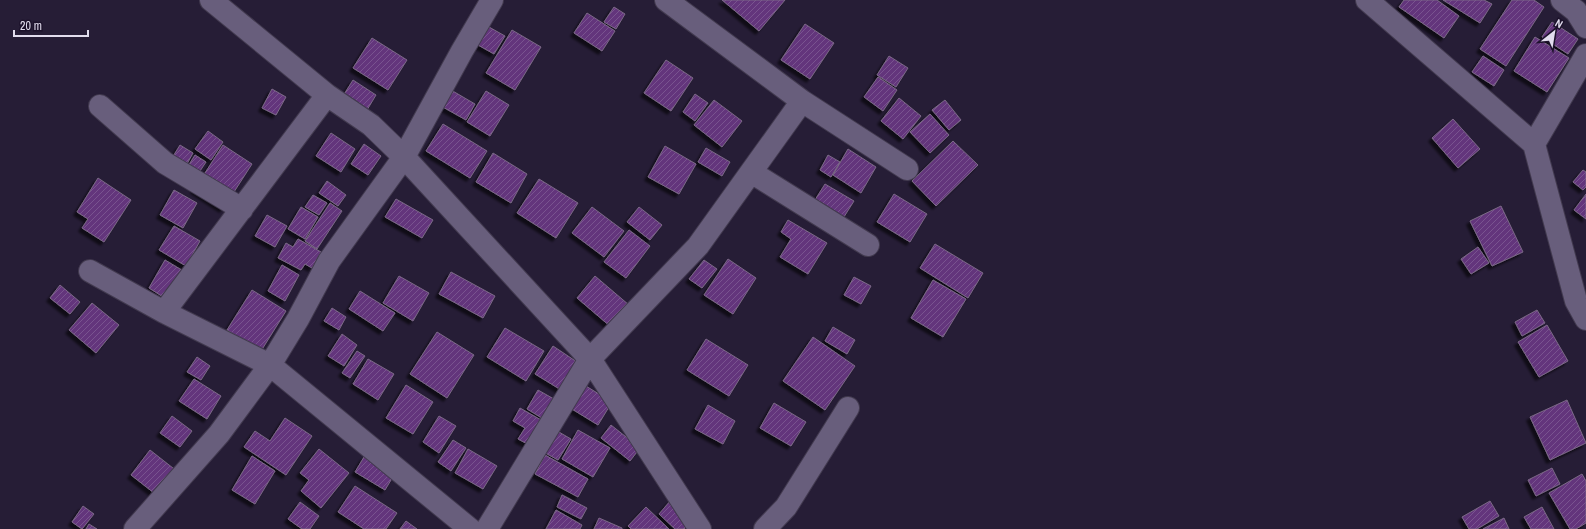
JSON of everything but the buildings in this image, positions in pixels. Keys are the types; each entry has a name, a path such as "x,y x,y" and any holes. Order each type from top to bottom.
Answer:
{"street":[{"path":"211,0 327,95 371,125 404,156 590,359 700,529"},
{"path":"135,529 220,434 270,365 298,319 329,261 404,156 492,0"},
{"path":"666,0 802,101 907,169"},
{"path":"1367,0 1534,144 1583,302"},
{"path":"1562,0 1576,11 1586,27"},
{"path":"1534,144 1586,55"},
{"path":"164,312 327,95"},
{"path":"487,529 590,359 698,246 802,101"},
{"path":"100,106 165,163 242,208"},
{"path":"751,172 868,245"},
{"path":"90,271 164,312 270,365 470,529"},
{"path":"765,529 786,507 848,408"}]}
